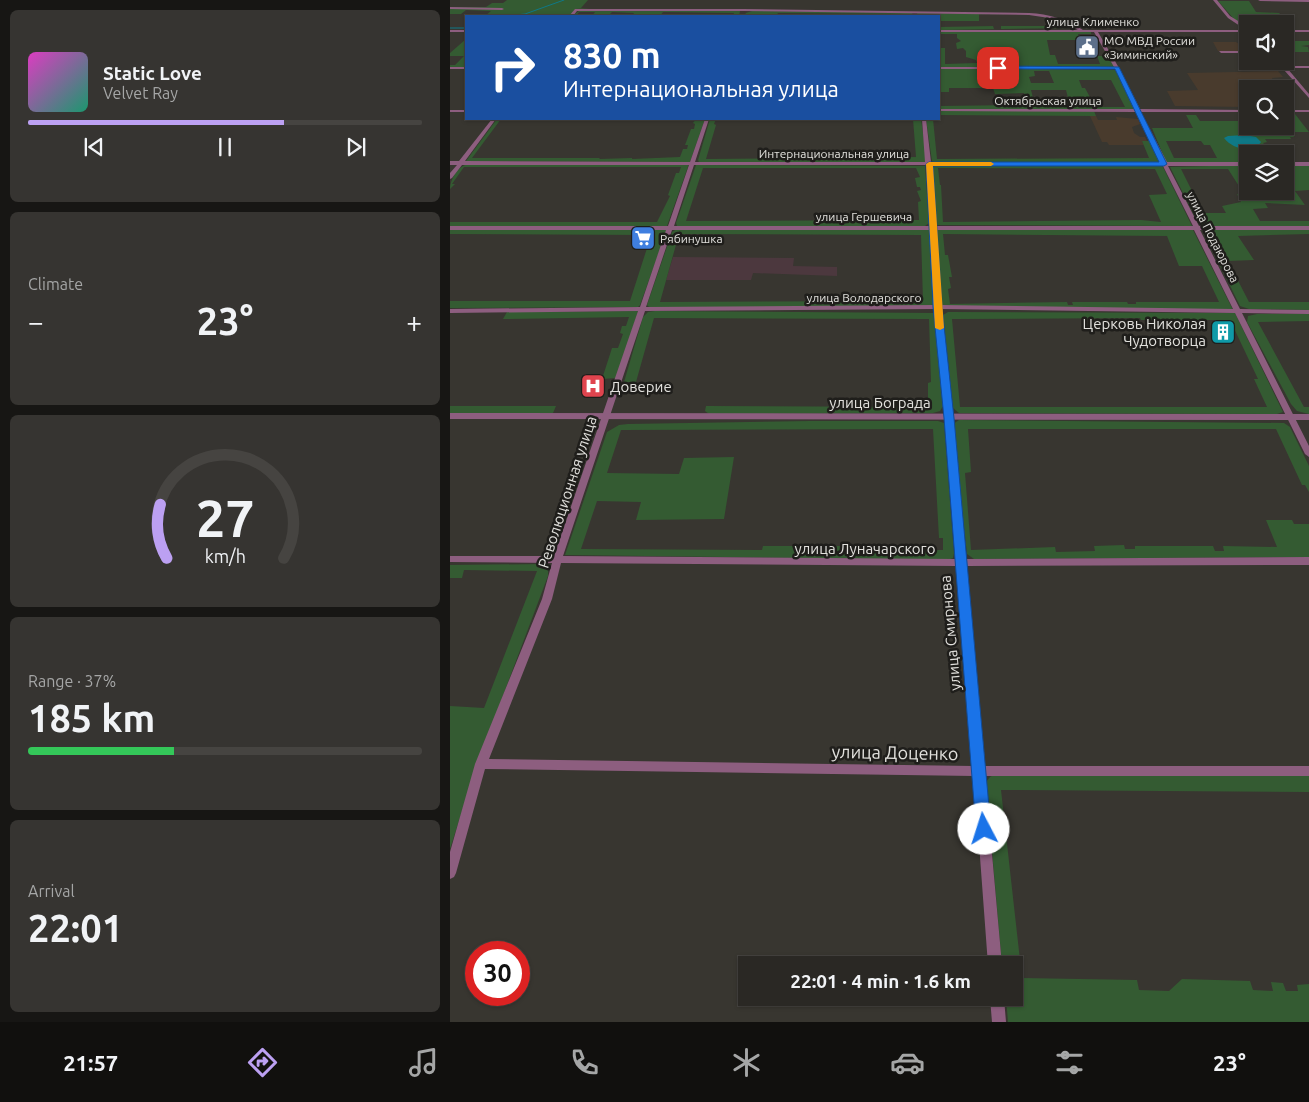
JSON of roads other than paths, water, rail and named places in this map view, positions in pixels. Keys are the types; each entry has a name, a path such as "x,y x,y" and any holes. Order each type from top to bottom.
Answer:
{"street":[{"path":"1134,0 1145,0"},
{"path":"1215,0 1229,17 1239,24"},
{"path":"1260,0 1309,1"},
{"path":"450,8 502,9"},
{"path":"572,15 576,10 743,10 1047,15 1072,24 1082,31"},
{"path":"741,15 743,10"},
{"name":"улица Клименко","path":"940,31 1239,30"},
{"path":"450,31 465,31"},
{"name":"улица Подаюрова","path":"1095,31 1117,68 1309,454"},
{"path":"1294,31 1309,31"},
{"path":"1221,52 1239,52"},
{"path":"1294,67 1309,67"},
{"path":"450,68 465,68"},
{"path":"940,68 1117,68"},
{"path":"1286,70 1309,97"},
{"name":"Октябрьская улица","path":"940,110 1239,111"},
{"path":"450,111 465,111"},
{"path":"1294,111 1309,111"},
{"path":"450,177 493,120"},
{"name":"Революционная улица","path":"450,873 481,764 547,599 557,560 707,120"},
{"name":"улица Смирнова","path":"924,120 929,164 938,307 994,956"},
{"name":"Интернациональная улица","path":"450,163 1239,164"},
{"path":"1294,164 1309,164"},
{"name":"улица Гершевича","path":"450,228 1309,228"},
{"name":"улица Володарского","path":"450,311 938,307 1309,312"},
{"name":"улица Бограда","path":"450,416 1309,417"},
{"name":"улица Луначарского","path":"450,558 960,563 1309,561"},
{"name":"улица Доценко","path":"481,764 979,771 1309,771"},
{"path":"998,1006 999,1022"}],"water":[{"path":"1245,135 1256,137 1261,142 1258,145 1239,145 1239,148 1224,138"}],"waterway":[{"path":"515,15 525,14 564,0"},
{"path":"450,28 465,28"}],"place":[{"name":"МО МВД России «Зиминский»","path":"1087,47"},
{"name":"Рябинушка","path":"643,238"},
{"name":"Церковь Николая Чудотворца","path":"1223,332"},
{"name":"Доверие","path":"593,386"}]}
